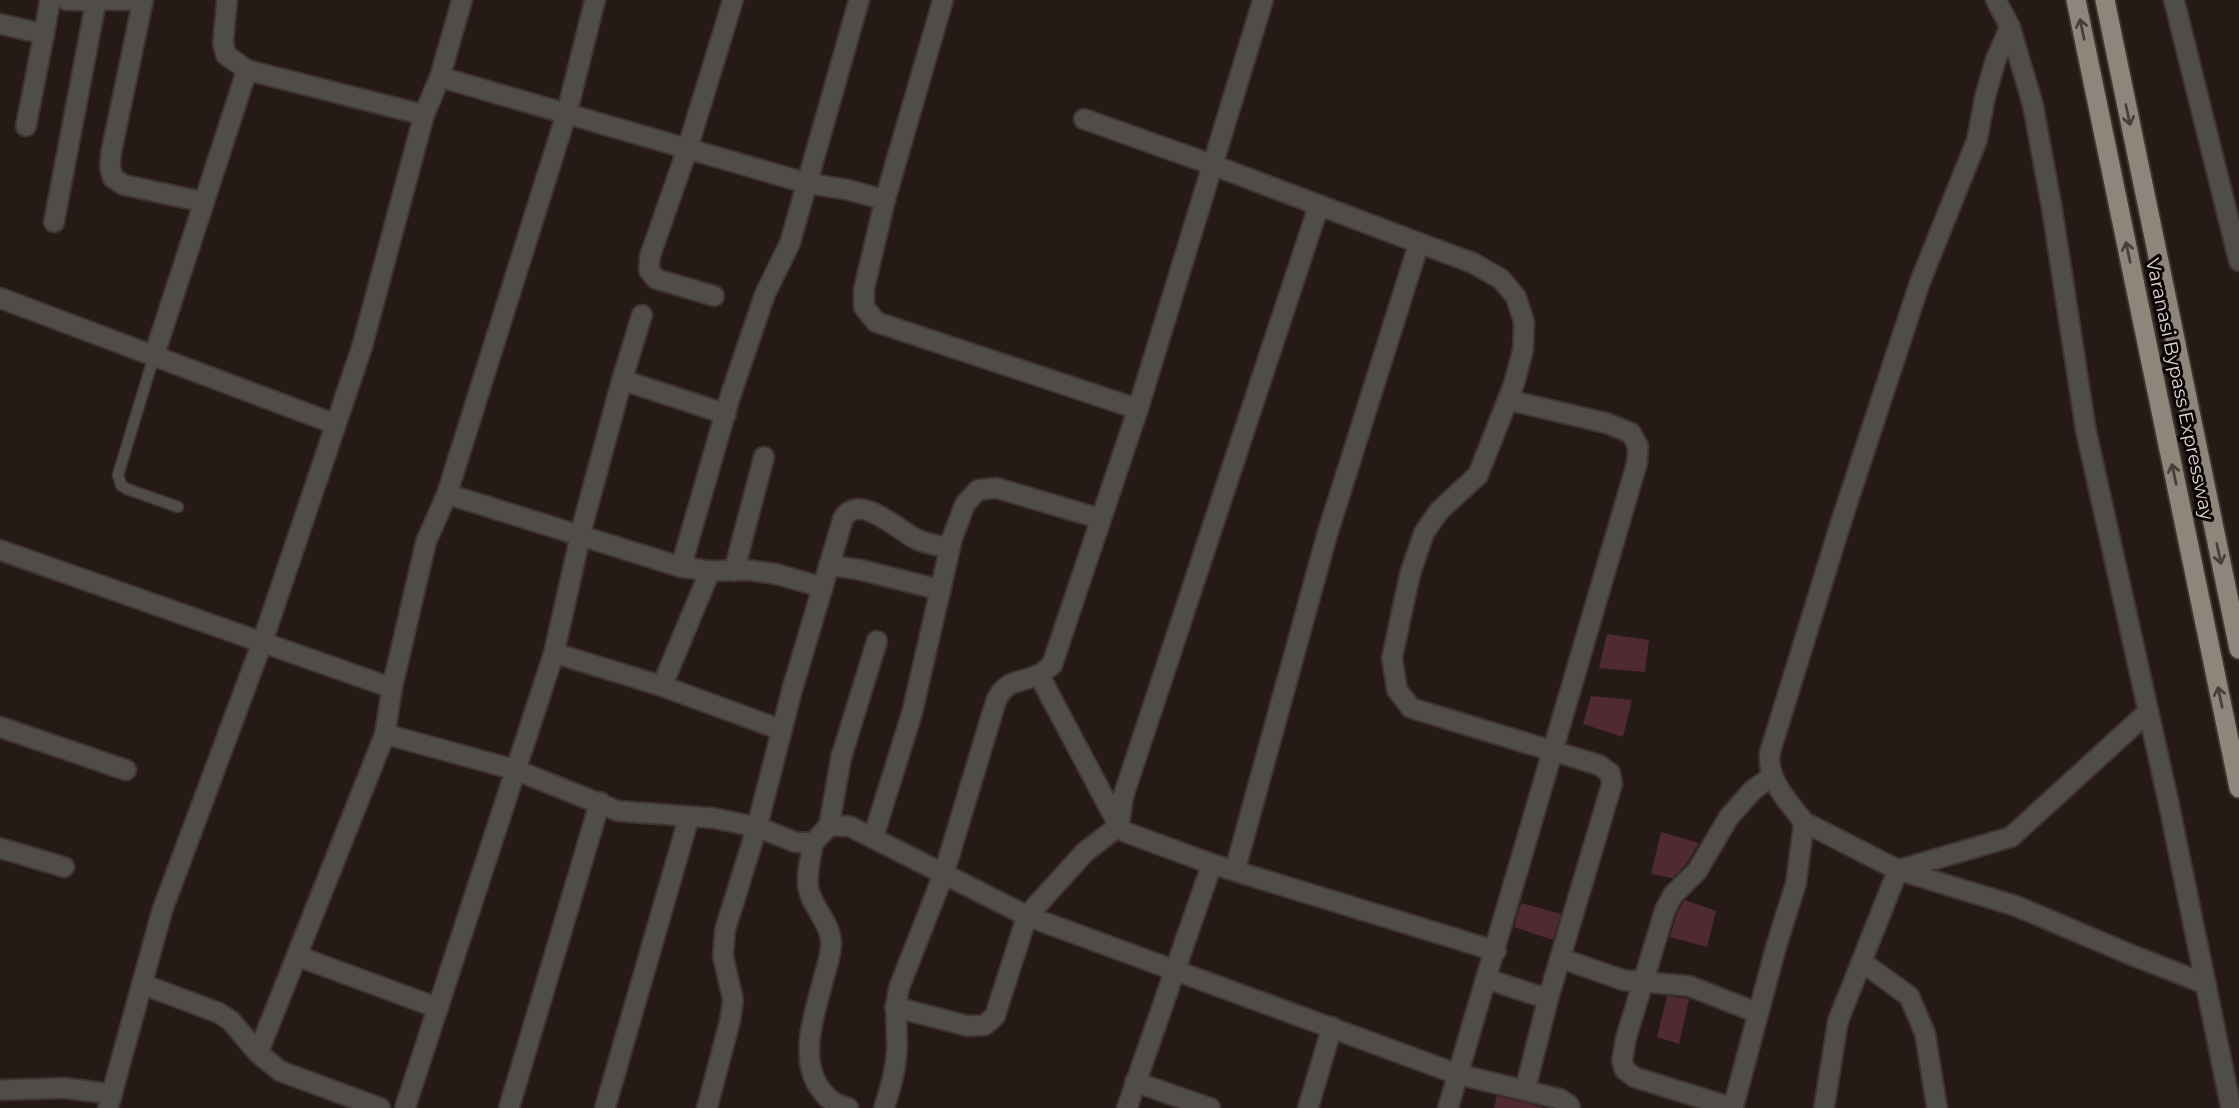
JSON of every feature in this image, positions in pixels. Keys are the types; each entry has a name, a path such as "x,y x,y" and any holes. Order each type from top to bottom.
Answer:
{"highway":[{"name":"Varanasi Bypass Expressway","path":"2076,0 2239,788"},
{"name":"Varanasi Bypass Expressway","path":"2105,0 2239,649"},
{"path":"2088,60 2116,53"}],"street":[{"path":"26,126 50,0"},
{"path":"66,0 141,0 111,153 110,167 113,178 124,185 204,202"},
{"path":"227,0 223,43 226,55 247,69 424,115"},
{"path":"3,1096 64,1088 110,1101 162,911 262,643 362,347 424,115 440,77 462,0"},
{"path":"258,1053 385,734 392,688 426,542 447,494 567,112 595,0"},
{"path":"714,296 656,279 649,270 650,256 687,150 733,0"},
{"path":"681,566 765,294 790,243 859,0"},
{"path":"943,0 885,200 864,289 864,307 876,322 1138,409"},
{"path":"884,1108 893,1082 897,1049 895,1007 899,988 944,873 996,701 1002,689 1015,681 1038,675 1052,665 1138,409 1262,0"},
{"path":"1996,0 2010,27 2033,105 2086,431 2231,1108"},
{"path":"2174,0 2239,261"},
{"path":"54,222 96,1"},
{"path":"0,24 44,34"},
{"path":"2010,27 1996,59 1977,140 1920,282 1842,519 1768,764 1771,777 1804,822 1898,870 2016,906 2206,984"},
{"path":"154,356 247,69"},
{"path":"440,77 806,183 849,190 885,200"},
{"path":"1084,119 1473,263 1501,279 1516,297 1524,322 1523,350 1508,400 1478,475 1439,511 1424,533 1410,575 1392,658 1397,690 1411,708 1599,765 1610,773 1612,784 1548,999 1525,1090"},
{"path":"895,1007 968,1026 985,1025 995,1016 1027,916 1085,852 1119,826 1127,784 1319,205"},
{"path":"1235,870 1327,535 1419,243"},
{"path":"0,298 335,424"},
{"path":"405,1108 554,653 622,380 642,315"},
{"path":"622,380 726,414"},
{"path":"1448,1108 1637,463 1638,446 1631,433 1606,423 1508,400"},
{"path":"734,571 764,457"},
{"path":"873,838 912,713 950,548 965,504 978,490 997,488 1101,519"},
{"path":"447,494 681,566 710,571 776,574 822,587"},
{"path":"707,1108 733,1000 723,956 725,930 757,827 822,587 846,512 853,509 883,516 919,541 950,548"},
{"path":"0,550 392,688"},
{"path":"829,565 941,590"},
{"path":"662,686 710,571"},
{"path":"847,1108 835,1104 823,1093 810,1070 808,1059 816,1009 831,953 831,938 807,888 813,843 829,826 841,758 877,641"},
{"path":"554,653 662,686 782,730"},
{"path":"1038,675 1119,826 1125,832 1212,864 1496,951"},
{"path":"1898,870 2011,837 2148,712"},
{"path":"0,727 126,770"},
{"path":"385,734 516,770 618,811 689,817 757,827 794,842 813,843"},
{"path":"1771,777 1753,790 1729,817 1697,871 1673,895 1665,910 1626,1038 1622,1061 1625,1070 1634,1077 1733,1108 1796,883 1804,822"},
{"path":"509,1108 600,802"},
{"path":"605,1108 689,817"},
{"path":"829,826 849,826 1027,916 1457,1074 1560,1099 1570,1108"},
{"path":"0,848 64,867"},
{"path":"1126,1108 1212,864"},
{"path":"1824,1108 1838,1021 1898,870"},
{"path":"297,956 438,1008"},
{"path":"1560,958 1623,980 1689,986 1758,1013"},
{"path":"1862,962 1909,996 1925,1033 1937,1108"},
{"path":"1487,979 1548,999"},
{"path":"142,984 219,1013 231,1021 258,1053 280,1071 380,1108"},
{"path":"1308,1108 1332,1027"},
{"path":"1135,1082 1210,1108"}],"lane":[{"path":"154,356 118,475 121,485 127,489 178,507"}],"building":[{"path":"1607,634 1649,640 1645,672 1599,668"},
{"path":"1591,696 1632,700 1623,737 1583,724"},
{"path":"1661,832 1699,843 1687,863 1673,878 1651,874"},
{"path":"1685,900 1716,911 1707,947 1670,937 1677,913"},
{"path":"1521,903 1561,914 1553,940 1514,927"},
{"path":"1667,996 1689,999 1679,1044 1657,1037"},
{"path":"1497,1096 1542,1107 1542,1108 1494,1108"}]}
